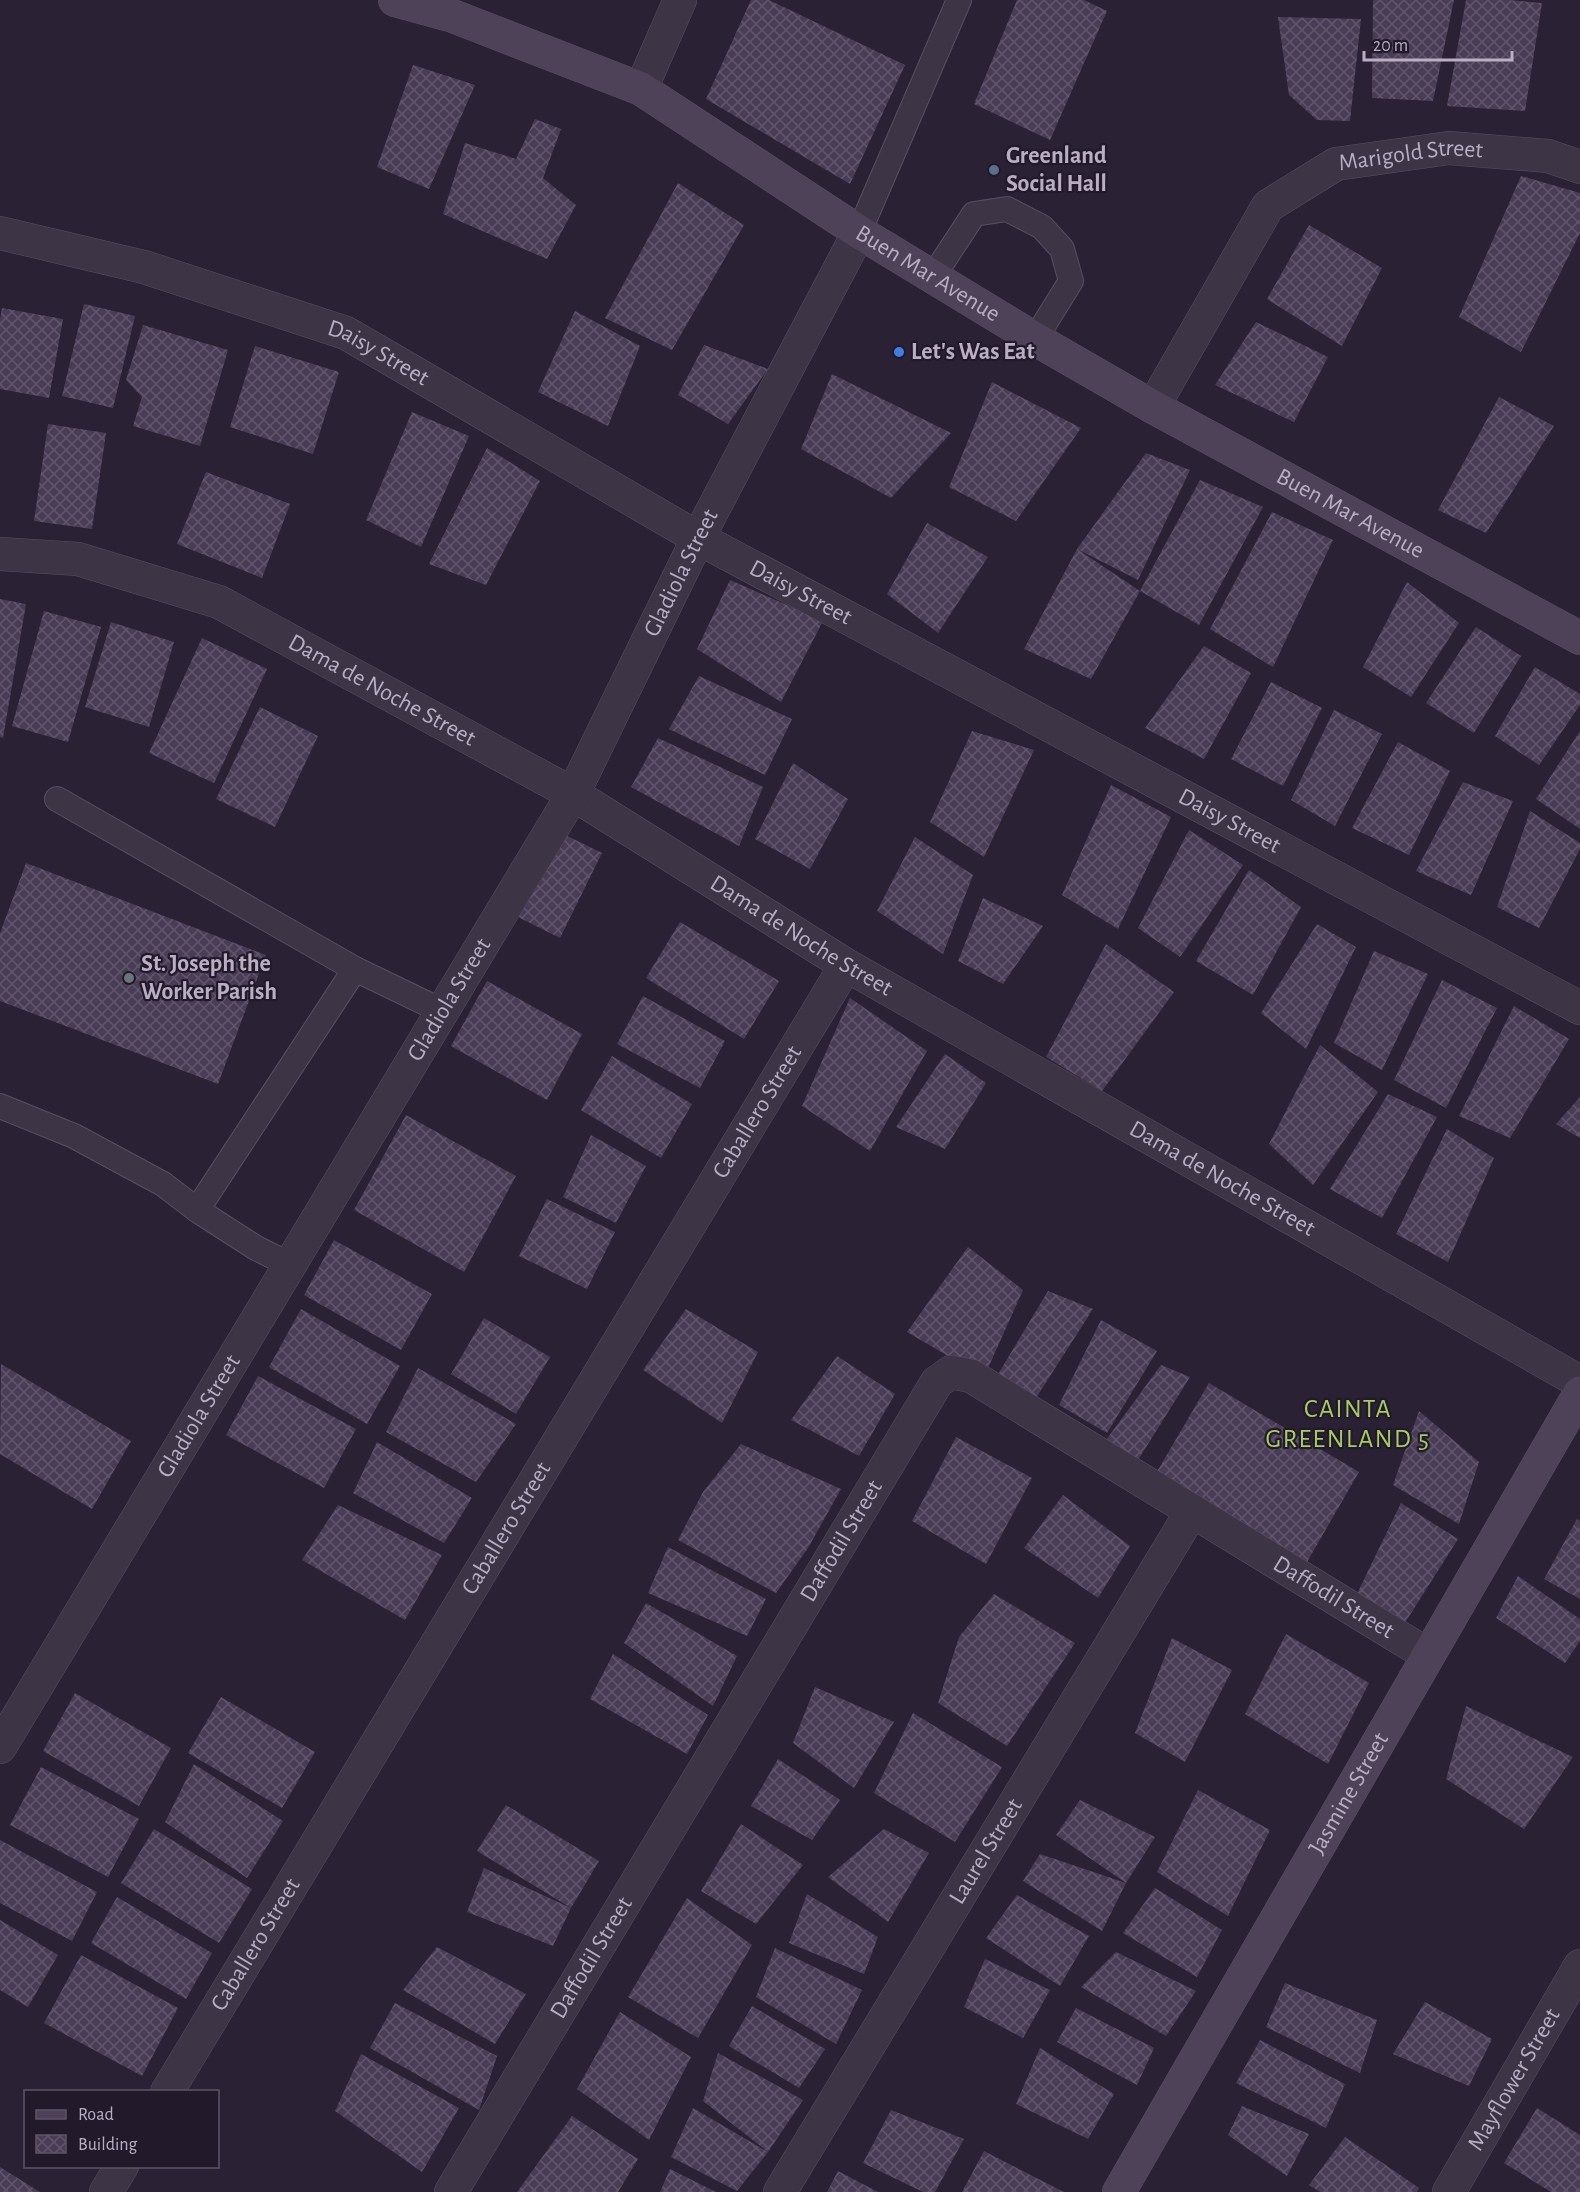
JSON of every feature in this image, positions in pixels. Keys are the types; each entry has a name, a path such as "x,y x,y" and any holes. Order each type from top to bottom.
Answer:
{"street":[{"name":"Buen Mar Avenue","path":"395,0 450,15 641,89 859,232 1035,339 1153,406 1580,638"},
{"path":"641,89 680,0"},
{"name":"Marigold Street","path":"1153,406 1268,206 1336,164 1449,148 1548,156 1580,167"},
{"name":"Gladiola Street","path":"0,1747 573,794 698,538 859,232"},
{"name":"Daisy Street","path":"0,233 144,267 346,333 698,538 1580,1008"},
{"name":"Dama de Noche Street","path":"0,554 78,559 219,602 573,794 846,965 1580,1382"},
{"name":"Caballero Street","path":"168,2090 846,965"},
{"name":"Daffodil Street","path":"463,2188 937,1382 951,1372 970,1376 1428,1654"},
{"name":"Jasmine Street","path":"1119,2192 1580,1393"},
{"name":"Laurel Street","path":"780,2192 1192,1511"},
{"name":"Mayflower Street","path":"1449,2192 1580,1966"},
{"path":"106,2192 121,2168"}],"lane":[{"path":"859,232 959,0"},
{"path":"932,278 974,214 1008,208 1042,227 1062,249 1071,281 1035,339"},
{"path":"57,798 355,969 442,1011"},
{"path":"197,1210 355,969"},
{"path":"0,1106 74,1136 163,1184 197,1210 256,1248 290,1265"}],"building":[{"path":"751,0 769,0 905,65 850,184 706,99"},
{"path":"1017,0 1084,0 1107,11 1050,140 974,104"},
{"path":"1373,0 1454,0 1433,101 1372,98"},
{"path":"1466,0 1542,3 1525,111 1447,106"},
{"path":"1278,17 1361,19 1350,121 1317,120 1289,95"},
{"path":"413,65 475,85 429,189 377,167"},
{"path":"535,119 561,129 543,178 576,205 547,259 443,214 465,143 516,159"},
{"path":"1521,176 1580,193 1580,233 1521,352 1459,317"},
{"path":"678,183 744,225 672,350 605,318"},
{"path":"1309,225 1382,268 1342,346 1267,299"},
{"path":"84,304 135,316 113,408 62,396"},
{"path":"2,308 63,319 49,398 0,389"},
{"path":"575,311 640,346 608,426 538,392"},
{"path":"1256,322 1328,357 1294,422 1215,385"},
{"path":"143,325 228,350 200,446 133,426 142,397 126,380"},
{"path":"704,345 768,369 728,424 678,395"},
{"path":"255,346 339,372 313,454 230,427"},
{"path":"832,374 951,433 891,498 801,449"},
{"path":"992,382 1081,428 1016,521 949,487"},
{"path":"1499,397 1554,426 1486,533 1438,510"},
{"path":"412,412 469,436 421,547 366,520"},
{"path":"48,424 106,433 92,529 34,521"},
{"path":"487,448 540,481 486,585 429,564"},
{"path":"1146,453 1190,470 1138,580 1077,549"},
{"path":"206,472 290,504 262,578 177,544"},
{"path":"1200,480 1263,507 1199,625 1140,591"},
{"path":"1272,512 1333,540 1273,667 1210,629"},
{"path":"927,523 988,557 938,633 887,594"},
{"path":"1077,549 1140,591 1091,679 1024,649"},
{"path":"730,580 823,621 781,702 697,649"},
{"path":"1407,582 1459,623 1411,697 1363,667"},
{"path":"0,599 26,604 3,738 0,737"},
{"path":"44,611 101,627 68,742 12,726"},
{"path":"111,622 174,642 149,727 85,707"},
{"path":"1476,627 1521,656 1474,733 1426,703"},
{"path":"202,638 267,669 214,783 149,753"},
{"path":"1204,646 1251,673 1204,759 1145,728"},
{"path":"1535,667 1580,694 1580,705 1539,765 1495,736"},
{"path":"699,676 792,719 765,775 669,729"},
{"path":"1271,682 1322,708 1283,786 1231,759"},
{"path":"260,707 318,736 275,827 216,799"},
{"path":"1334,710 1382,734 1335,826 1291,800"},
{"path":"972,731 1034,750 984,857 930,822"},
{"path":"1580,731 1580,829 1536,799"},
{"path":"658,738 763,787 739,846 631,787"},
{"path":"1398,742 1450,771 1409,855 1352,828"},
{"path":"793,763 848,799 810,869 755,839"},
{"path":"1463,782 1513,801 1471,895 1416,871"},
{"path":"1111,785 1171,817 1118,929 1062,895"},
{"path":"1530,811 1580,843 1580,849 1539,928 1497,907"},
{"path":"555,830 602,853 560,938 514,915"},
{"path":"1189,830 1243,865 1180,957 1138,928"},
{"path":"915,837 973,875 943,954 877,911"},
{"name":"St. Joseph the Worker Parish","path":"26,863 266,955 218,1084 0,1001 0,933"},
{"path":"1249,870 1301,907 1253,995 1196,961"},
{"path":"983,898 1043,926 1003,984 958,961"},
{"path":"680,922 779,981 744,1039 646,978"},
{"path":"1317,924 1356,947 1306,1049 1261,1013"},
{"path":"1106,944 1174,992 1102,1091 1046,1057"},
{"path":"1374,951 1428,974 1382,1070 1334,1043"},
{"path":"1442,980 1497,1008 1446,1108 1394,1080"},
{"path":"487,981 582,1034 547,1100 451,1046"},
{"path":"643,996 725,1041 700,1088 617,1044"},
{"path":"850,998 927,1051 870,1151 802,1106"},
{"path":"1514,1006 1569,1039 1510,1138 1459,1116"},
{"path":"1320,1045 1378,1092 1313,1185 1269,1144"},
{"path":"945,1054 986,1083 945,1149 896,1127"},
{"path":"612,1056 692,1104 661,1158 581,1110"},
{"path":"1388,1094 1437,1117 1382,1218 1330,1189"},
{"path":"1580,1097 1580,1138 1556,1124"},
{"path":"406,1115 516,1176 464,1272 354,1210"},
{"path":"1447,1129 1494,1158 1448,1262 1396,1234"},
{"path":"591,1135 646,1166 616,1223 563,1197"},
{"path":"547,1199 615,1232 587,1289 519,1256"},
{"path":"334,1240 432,1294 401,1350 304,1295"},
{"path":"968,1247 1023,1290 984,1377 907,1332"},
{"path":"1048,1291 1093,1309 1036,1398 997,1376"},
{"path":"301,1309 400,1366 367,1424 269,1367"},
{"path":"686,1309 758,1352 722,1423 643,1370"},
{"path":"484,1318 550,1357 516,1414 451,1374"},
{"path":"1101,1320 1157,1351 1107,1433 1059,1405"},
{"path":"837,1356 895,1394 859,1456 791,1420"},
{"path":"1,1364 131,1441 92,1509 0,1454"},
{"path":"1161,1365 1190,1377 1133,1468 1101,1447"},
{"path":"418,1368 516,1424 476,1482 386,1432"},
{"path":"258,1376 356,1429 324,1488 226,1435"},
{"path":"1209,1383 1359,1472 1303,1569 1152,1480"},
{"path":"1419,1411 1479,1462 1459,1524 1393,1485"},
{"path":"956,1437 1032,1478 986,1564 912,1521"},
{"path":"377,1442 472,1498 444,1543 353,1493"},
{"path":"741,1444 841,1489 808,1548 776,1593 678,1540 703,1492"},
{"path":"1063,1495 1130,1546 1098,1598 1024,1548"},
{"path":"1401,1503 1458,1539 1401,1629 1354,1600"},
{"path":"338,1505 442,1555 405,1620 302,1560"},
{"path":"1577,1519 1580,1521 1580,1599 1544,1579"},
{"path":"668,1547 766,1599 747,1636 648,1593"},
{"path":"1518,1576 1580,1619 1580,1641 1565,1663 1496,1618"},
{"path":"994,1594 1075,1643 1007,1746 938,1703 959,1637"},
{"path":"646,1603 737,1656 713,1706 624,1643"},
{"path":"1286,1634 1369,1683 1328,1764 1245,1714"},
{"path":"1172,1638 1232,1670 1185,1762 1135,1733"},
{"path":"613,1654 708,1715 687,1754 590,1699"},
{"path":"815,1687 894,1722 854,1788 793,1743"},
{"path":"75,1693 171,1748 139,1806 43,1751"},
{"path":"221,1697 315,1752 282,1808 188,1753"},
{"path":"1466,1706 1573,1757 1524,1829 1446,1779"},
{"path":"913,1713 1002,1767 955,1842 874,1793"},
{"path":"778,1759 840,1800 812,1840 751,1806"},
{"path":"194,1764 283,1821 247,1878 165,1822"},
{"path":"41,1767 139,1819 108,1877 10,1825"},
{"path":"1198,1790 1270,1830 1228,1916 1157,1872"},
{"path":"1080,1800 1155,1837 1126,1883 1056,1835"},
{"path":"506,1805 599,1861 571,1908 477,1851"},
{"path":"741,1824 803,1865 756,1924 701,1891"},
{"path":"154,1829 252,1889 219,1943 121,1883"},
{"path":"884,1829 929,1853 888,1922 828,1877"},
{"path":"0,1840 97,1892 72,1941 0,1903"},
{"path":"1040,1854 1126,1883 1102,1931 1023,1881"},
{"path":"484,1868 571,1908 553,1946 467,1912"},
{"path":"1155,1888 1222,1930 1197,1977 1123,1933"},
{"path":"807,1894 878,1937 864,1974 789,1943"},
{"path":"1017,1895 1089,1936 1060,1986 986,1938"},
{"path":"117,1897 212,1953 186,1999 91,1943"},
{"path":"687,1898 752,1945 698,2038 628,1997"},
{"path":"0,1920 58,1955 28,2007 0,1990"},
{"path":"437,1947 526,1994 495,2044 403,1990"},
{"path":"775,1948 862,1990 836,2044 756,1997"},
{"path":"1116,1952 1196,1991 1166,2036 1081,1987"},
{"path":"81,1955 178,2008 142,2076 44,2023"},
{"path":"985,1959 1050,1990 1023,2038 964,2007"},
{"path":"1285,1983 1377,2020 1360,2073 1266,2027"},
{"path":"1425,2002 1492,2039 1469,2086 1393,2054"},
{"path":"395,2003 497,2056 479,2110 370,2048"},
{"path":"752,2006 825,2049 799,2088 729,2046"},
{"path":"1076,2008 1154,2048 1137,2085 1057,2042"},
{"path":"620,2012 691,2057 649,2140 577,2089"},
{"path":"1260,2040 1345,2084 1326,2128 1236,2083"},
{"path":"1040,2048 1114,2094 1088,2139 1016,2104"},
{"path":"718,2053 803,2100 768,2152 703,2101"},
{"path":"361,2054 459,2108 422,2172 335,2111"},
{"path":"1242,2106 1309,2134 1287,2176 1228,2135"},
{"path":"693,2108 768,2152 737,2191 671,2157"},
{"path":"1537,2108 1580,2135 1580,2192 1551,2192 1504,2163"},
{"path":"891,2110 964,2139 935,2192 923,2192 863,2163"},
{"path":"572,2116 638,2159 618,2192 517,2192"},
{"path":"1345,2137 1419,2188 1417,2192 1320,2192 1309,2185"},
{"path":"984,2151 1064,2192 962,2192"},
{"path":"0,2167 40,2192 0,2192"},
{"path":"670,2169 716,2192 660,2192"},
{"path":"838,2171 878,2192 827,2192"}],"place":[{"name":"Greenland Social Hall","path":"994,170"},
{"name":"Let's Was Eat","path":"899,352"},
{"name":"St. Joseph the Worker Parish","path":"129,978"}],"district":[{"name":"CAINTA GREENLAND 5","path":"1348,1424"}]}
